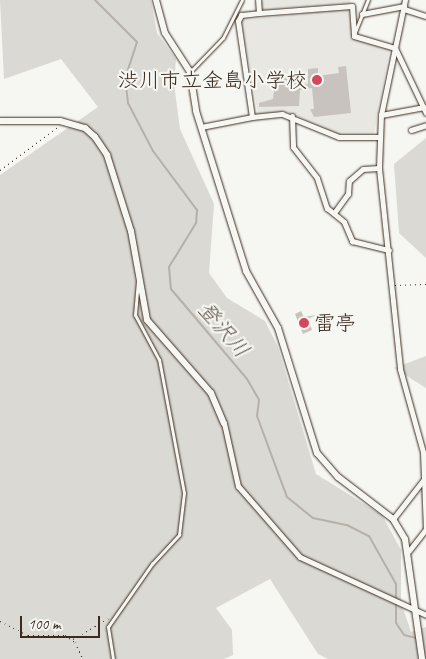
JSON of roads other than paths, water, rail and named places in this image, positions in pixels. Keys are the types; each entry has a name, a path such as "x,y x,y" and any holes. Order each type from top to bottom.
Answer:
{"street":[{"path":"156,0 165,32 190,72 201,127 252,287 283,342 316,453 338,477 393,518 409,551 422,659"},
{"path":"258,0 259,13"},
{"path":"252,117 238,21 241,15 352,3 354,36 394,48 425,110 381,115"},
{"path":"362,14 404,5 426,16"},
{"path":"404,5 381,115 379,168 400,370 416,420 424,478 426,529 409,551"},
{"path":"201,127 252,117 292,116 339,137 380,137"},
{"path":"292,116 293,147 317,178 327,208 344,222 352,241 389,250"},
{"path":"0,121 60,121 85,128 107,155 131,231 138,280 147,320 211,393 224,423 238,486 287,544 319,569 402,602 426,614"},
{"path":"411,130 426,125"},
{"path":"334,213 348,194 349,182 363,169 379,168"},
{"path":"393,518 424,478"}],"lane":[{"path":"190,72 223,38 242,0"},
{"path":"354,36 368,0"},
{"path":"113,659 108,626 152,564 179,535 184,493 159,360 134,315 138,280"}],"waterway":[{"name":"登沢川","path":"95,0 137,42 125,78 128,103 153,151 197,210 196,223 169,267 171,289 247,379 259,400 257,416 287,497 313,518 347,525 369,536 396,584 396,623 404,635 416,638"}],"place":[{"name":"渋川市立金島小学校","path":"317,80"},
{"name":"雷亭","path":"304,323"}]}
